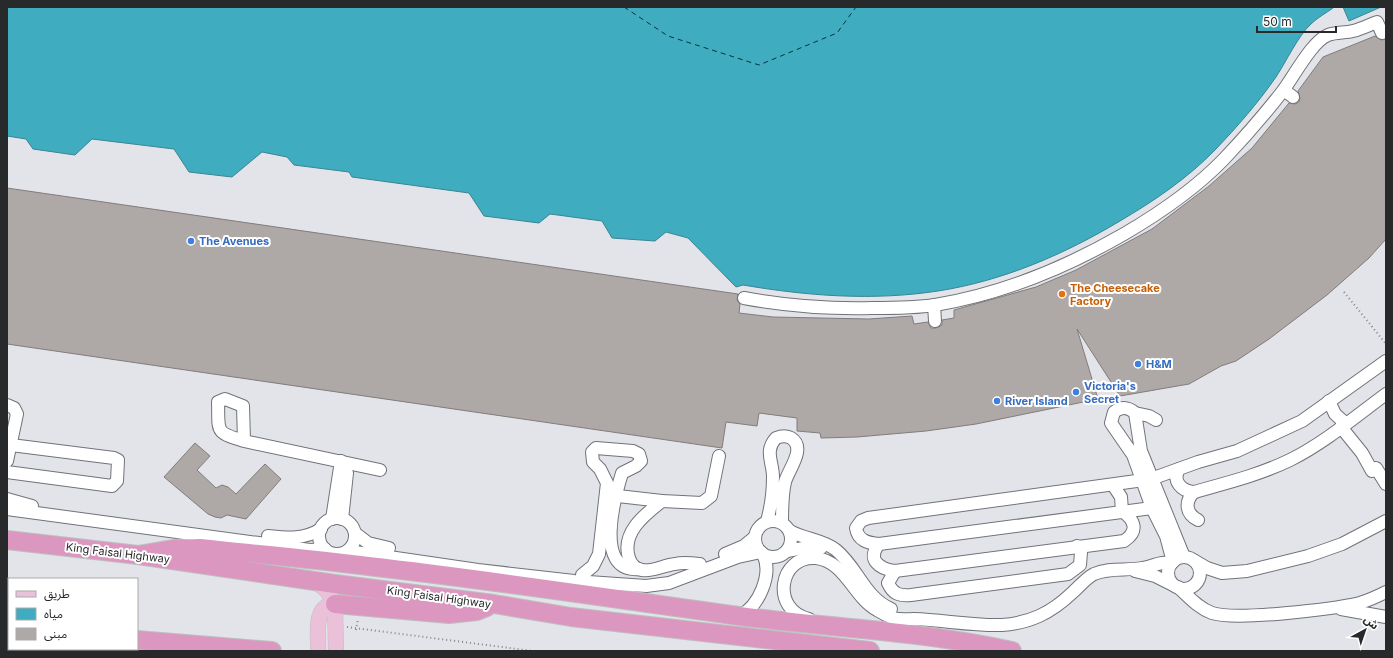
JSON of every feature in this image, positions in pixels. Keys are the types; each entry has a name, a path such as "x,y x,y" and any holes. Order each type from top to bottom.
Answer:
{"highway":[{"name":"King Faisal Highway","path":"7,540 138,555 494,604 571,617 870,651"},
{"path":"138,555 161,550 184,548 249,553 399,570 828,627 857,628 977,644 1012,651"},
{"path":"335,604 449,614 477,611 494,604"},
{"path":"138,640 272,651"}],"main road":[{"path":"313,579 331,596 335,604 336,651"},
{"path":"318,651 319,616 323,609 335,604"}],"street":[{"path":"744,298 785,305 830,309 890,308 934,305 992,292 1049,273 1100,248 1148,220 1191,190 1223,160 1259,120 1289,94 1312,49 1327,35 1353,31 1377,22 1382,33"},
{"path":"934,305 935,321"},
{"path":"1152,508 879,544 868,542 859,536 856,528 861,521 868,518 1147,480 1237,451 1302,422 1386,361"},
{"path":"1179,469 1176,478 1180,487 1187,492 1194,492 1262,472 1290,460 1317,444 1386,394"},
{"path":"1329,401 1335,414 1357,448 1386,484"},
{"path":"7,405 14,408 17,414 7,461"},
{"path":"1156,420 1149,416 1134,413 1130,409 1119,408 1111,417 1114,428 1125,443 1147,480 1181,561"},
{"path":"1126,569 1150,575 1177,587 1190,587 1196,584 1200,572 1181,561 1152,508 1134,413"},
{"path":"337,519 350,524 355,533 363,540 380,546 479,562 582,575 645,579 666,576 737,550 755,537 759,528 767,521 772,497 773,469 769,456 771,445 776,438 784,436 792,439 797,446 796,456 784,486 786,527 790,545 786,551 780,573 782,608 791,619 797,623"},
{"path":"1125,443 1139,438"},
{"path":"244,441 380,470"},
{"path":"7,472 112,486 117,481 118,460 114,458 11,445"},
{"path":"611,495 662,501 702,503 707,501 711,496 719,456"},
{"path":"337,519 344,462"},
{"path":"773,469 789,472"},
{"path":"879,544 874,553 876,562 883,569 895,571 1124,541 1130,537 1134,530 1134,523 1130,517 1122,511 1121,496 1113,485"},
{"path":"1194,492 1188,500 1187,505 1190,514 1198,520"},
{"path":"611,495 610,535 612,548 617,561 621,566 626,568 647,570 674,564 700,564"},
{"path":"582,575 593,566 600,554 611,495"},
{"path":"7,499 38,506 291,538 310,535 337,519"},
{"path":"638,569 631,563 629,555 628,546 630,536 641,518 662,501"},
{"path":"7,509 310,550 325,549"},
{"path":"828,627 818,622 801,618 793,612 781,591 790,570 799,562 810,558 821,559 832,564 853,586 864,601 893,618 1000,625 1021,623 1042,616 1056,608 1094,574 1142,568 1165,562 1181,561 1222,573 1247,571 1314,554 1342,544 1385,520"},
{"path":"767,521 786,527 805,538 827,545 837,554 867,591 878,601 914,619"},
{"path":"321,529 320,540 325,549 333,554 348,551 362,551 478,570 574,582 641,586 669,583 738,557 762,553 775,557 786,551 814,547 837,554 853,586"},
{"path":"348,551 354,543 355,533"},
{"path":"739,616 754,606 761,594 767,567 762,553 758,548 755,537"},
{"path":"895,571 888,583 891,590 896,594 911,596 1068,574 1080,565 1081,552 1077,546"},
{"path":"1181,561 1169,568 1170,578 1177,587 1206,610 1222,615 1257,614 1332,608 1362,602 1386,592"},
{"path":"1332,608 1386,617"},
{"path":"138,633 171,643"}],"path":[{"path":"1370,7 1372,11"},
{"path":"1344,292 1386,344"},
{"path":"335,624 356,630 533,651"}],"water":[{"path":"7,7 1333,8 1306,29 1276,77 1262,96 1239,124 1205,160 1158,197 1099,233 1033,265 962,286 914,294 889,296 840,296 791,292 743,285 736,287 688,238 666,232 655,241 612,238 602,221 550,214 539,223 484,216 469,193 352,177 349,172 294,165 287,157 262,152 232,177 189,172 174,149 92,139 75,155 33,149 26,139 7,136"},
{"path":"1343,7 1381,7 1349,21"}],"building":[{"name":"The Avenues","path":"1375,36 1381,40 1386,39 1386,239 1369,258 1327,295 1269,339 1236,361 1221,366 1189,384 1120,396 1077,329 1098,399 976,424 926,431 857,437 821,438 820,433 797,431 797,418 759,413 757,426 726,422 722,448 7,344 7,188 738,294 737,300 740,304 739,313 773,317 869,319 912,316 914,324 928,322 931,328 936,328 942,325 942,320 954,318 954,310 1036,287 1076,270 1152,229 1209,186 1252,148 1289,103 1295,104 1299,102 1300,98 1298,91 1323,57"},
{"path":"195,443 210,456 197,470 216,488 222,485 228,487 236,494 265,464 281,479 246,519 227,515 221,518 215,517 208,514 164,477"}],"ferry route":[{"path":"624,7 668,36 759,65 837,33 856,7"}],"place":[{"name":"The Avenues","path":"191,241"},
{"name":"The Cheesecake Factory","path":"1062,294"},
{"name":"H&M","path":"1138,364"},
{"name":"Victoria's Secret","path":"1076,392"},
{"name":"River Island","path":"997,401"}]}
